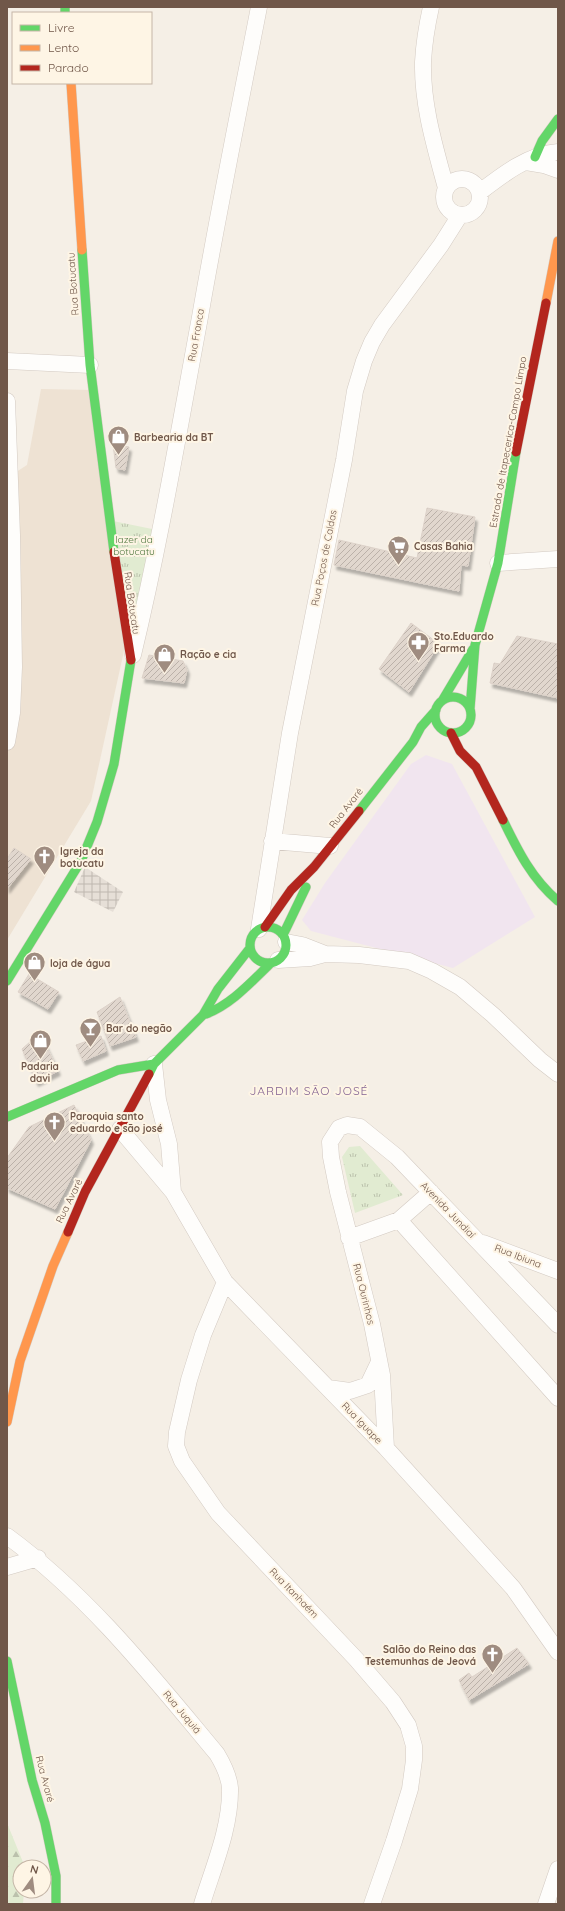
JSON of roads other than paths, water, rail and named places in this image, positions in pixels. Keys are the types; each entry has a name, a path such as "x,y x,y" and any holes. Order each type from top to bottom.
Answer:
{"main road":[{"name":"Rua Botucatu","path":"7,981 81,861 97,822 114,764 131,662 119,591 90,365 71,84"},
{"path":"530,160 558,119"},
{"name":"Estrada de Itapecerica-Campo Limpo","path":"470,709 475,645 498,563 512,472 557,253 558,241"},
{"name":"Estrada de Itapecerica-Campo Limpo","path":"442,701 475,645"},
{"path":"473,737 470,721 470,709 464,700 458,698 447,698 442,701 436,710 437,722 460,751 476,767 523,861 544,889 558,901"},
{"name":"Rua Avaré","path":"262,928 291,890 314,867 413,742 421,727 436,710"},
{"path":"445,733 463,730 470,721"},
{"name":"Rua Avaré","path":"395,763 420,747"},
{"path":"475,752 476,767"},
{"name":"Rua Avaré","path":"285,939 314,867"},
{"path":"272,927 285,939 283,955 274,961 264,962 257,959 250,948 250,940 253,934 262,928 272,927"},
{"name":"Rua Avaré","path":"7,1422 20,1361 53,1266 85,1192 154,1064 203,1015 207,1006 250,948"},
{"name":"Rua Avaré","path":"203,1015 215,1012 274,961"},
{"path":"7,1117 118,1070 154,1064"},
{"name":"Rua Avaré","path":"7,1661 32,1780 45,1823 56,1876 56,1904"}],"street":[{"name":"Rua Franca","path":"131,662 148,596 209,265 259,7"},
{"path":"431,7 423,62 425,89 428,118 446,188"},
{"path":"480,192 497,178 530,160 558,152"},
{"path":"530,160 558,170"},
{"path":"464,179 471,181 480,192 478,206 467,214 460,215 453,213 444,202 446,188 450,182 464,179"},
{"name":"Rua Poços de Caldas","path":"262,928 272,841 310,628 344,460 355,391 364,361 382,325 419,277 460,215"},
{"path":"7,361 90,365"},
{"path":"7,401 7,453 12,535 14,667 12,713 7,742"},
{"path":"498,563 558,559"},
{"path":"272,841 330,846"},
{"path":"285,939 302,944 325,954"},
{"path":"274,961 310,958 325,954 388,958 409,962 432,971 460,987 494,1015 540,1060 558,1074"},
{"name":"Rua Iguape","path":"154,1064 158,1100 168,1144 173,1192"},
{"name":"Avenida Jundiaí","path":"330,1142 339,1128 346,1125 360,1128 397,1157 558,1325"},
{"name":"Rua Iguape","path":"120,1129 173,1192 225,1282 386,1448 513,1588 558,1652"},
{"name":"Rua Ourinhos","path":"330,1142 336,1181 349,1238 372,1324 382,1375 386,1448"},
{"path":"349,1238 399,1220 431,1192"},
{"path":"399,1220 558,1398"},
{"name":"Rua Ibiuna","path":"478,1241 558,1271"},
{"name":"Rua Itanhaém","path":"225,1282 204,1335 189,1380 177,1432 176,1446 186,1467 218,1513 356,1659 393,1702 408,1725 414,1746 414,1760 410,1789 372,1904"},
{"path":"328,1388 350,1391 368,1385 379,1362"},
{"name":"Rua Juquiá","path":"7,1536 38,1558 75,1592 147,1669 217,1754 230,1787 229,1803 224,1833 202,1904"},
{"path":"7,1567 38,1558"},
{"path":"546,1904 558,1869"}],"place":[{"name":"Barbearia da BT","path":"118,456"},
{"name":"Casas Bahia","path":"398,566"},
{"name":"Sto.Eduardo Farma","path":"418,662"},
{"name":"Ração e cia","path":"165,674"},
{"name":"Igreja da botucatu","path":"45,876"},
{"name":"loja de água","path":"34,982"},
{"name":"Bar do negão","path":"91,1048"},
{"name":"Padaria davi","path":"40,1060"},
{"name":"Paroquia santo eduardo e são josé","path":"54,1142"},
{"name":"Salão do Reino das Testemunhas de Jeová","path":"492,1674"}],"district":[{"name":"JARDIM SÃO JOSÉ","path":"309,1090"}],"park label":[{"name":"lazer da botucatu","path":"134,544"}]}
